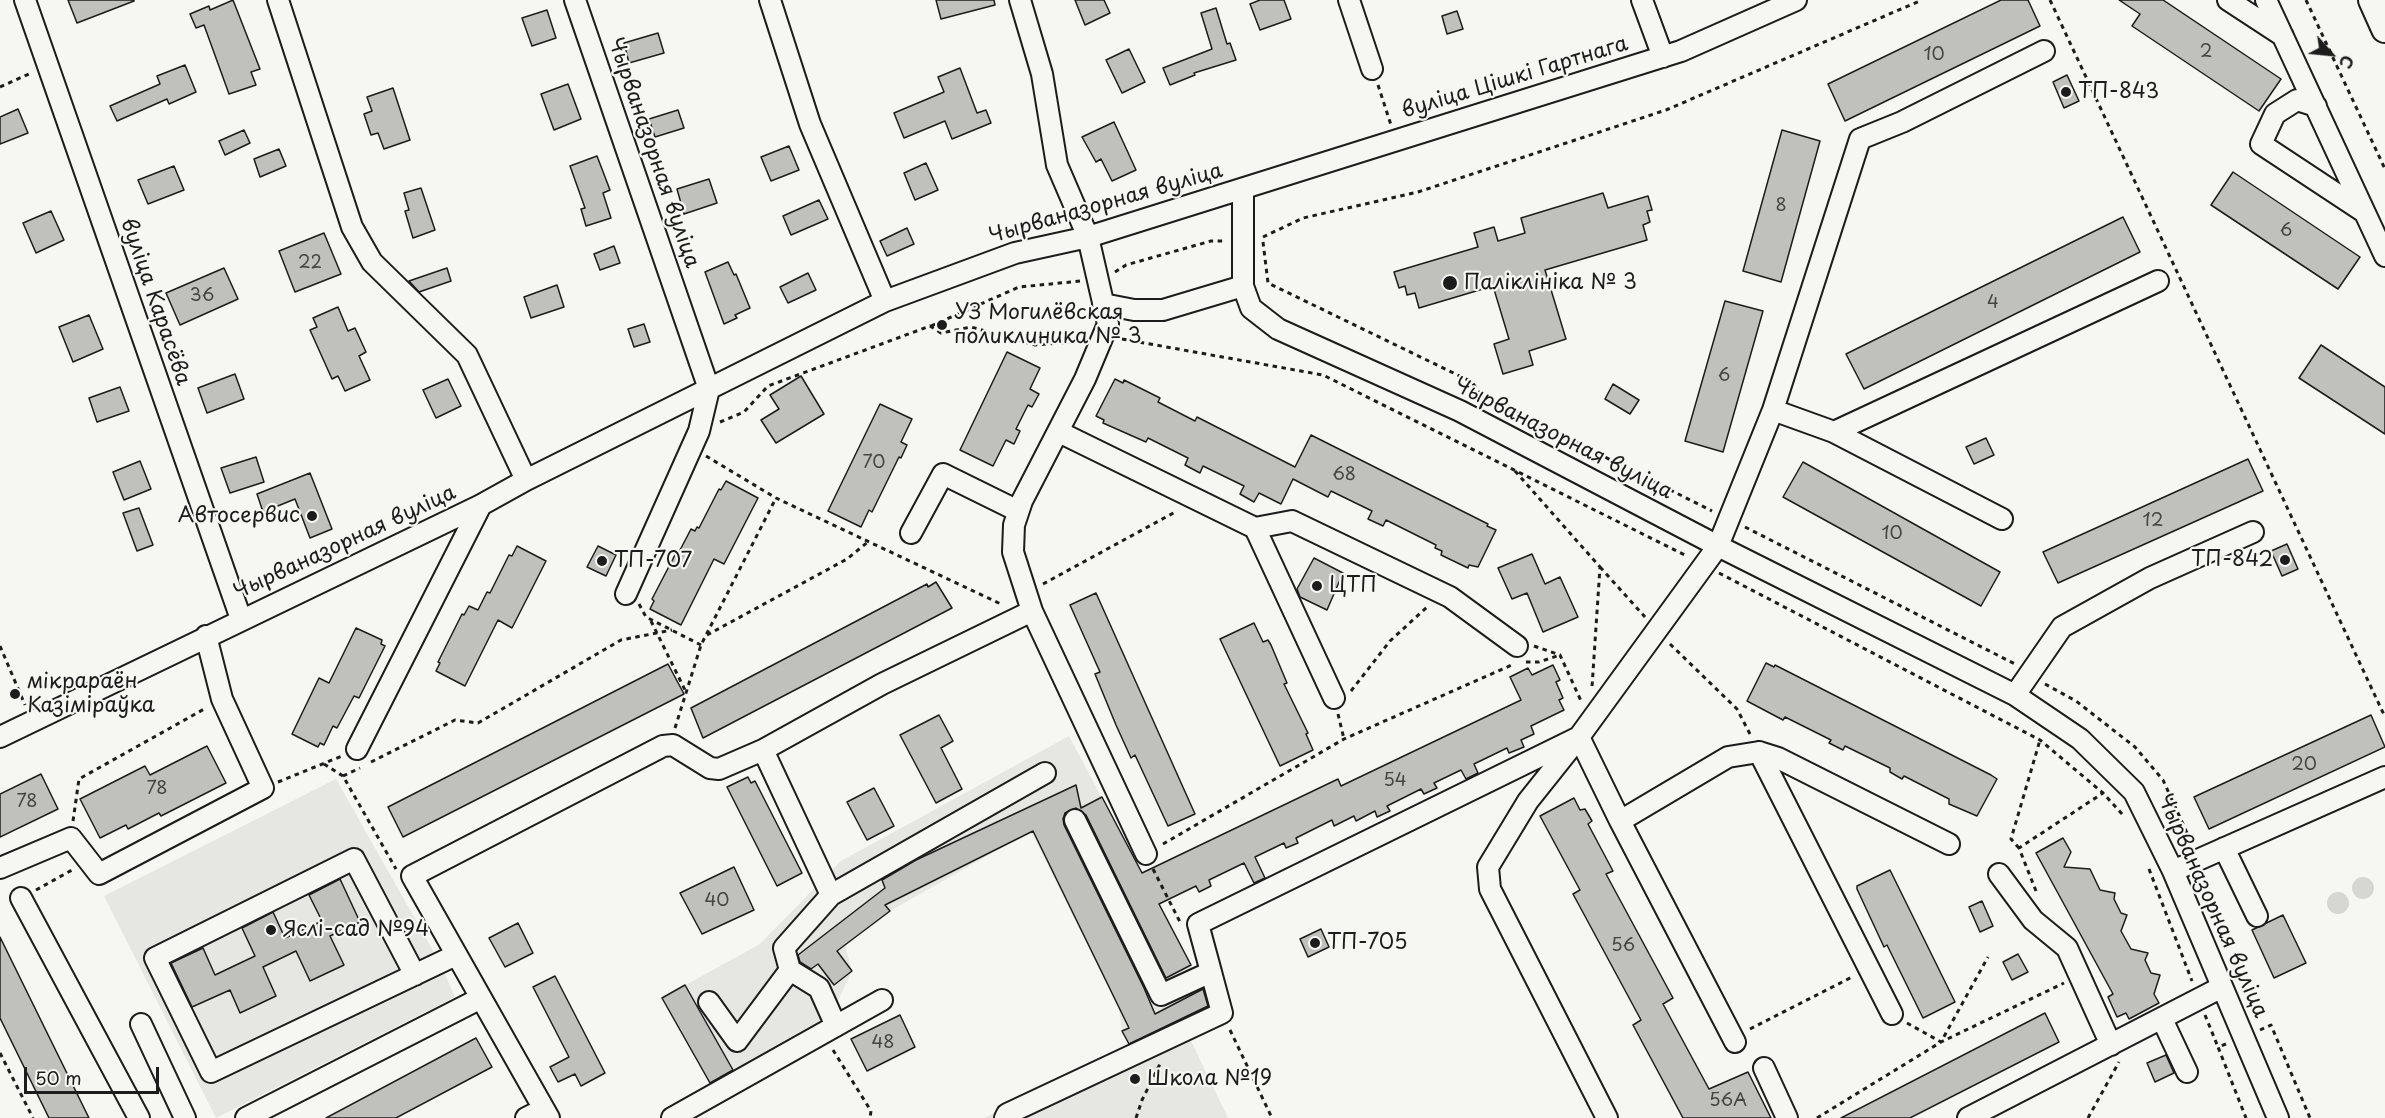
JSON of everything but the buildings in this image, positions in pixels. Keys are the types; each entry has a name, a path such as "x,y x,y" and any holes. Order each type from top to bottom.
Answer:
{"main road":[{"path":"2372,0 2385,29"}],"street":[{"name":"вуліца Карасёва","path":"25,0 46,67 241,619"},
{"path":"278,0 352,227 372,262 467,355 526,480"},
{"name":"Чырваназорная вуліца","path":"575,0 710,389"},
{"path":"770,0 810,124 885,301"},
{"path":"1020,0 1042,74 1057,165 1088,237 1108,324 1059,432 1018,511 1014,525 1013,552 1027,606 1146,854"},
{"path":"1349,0 1372,69"},
{"path":"1642,0 1663,57"},
{"name":"вуліца Цішкі Гартнага","path":"1244,189 1681,51 1796,0"},
{"path":"2228,0 2285,38"},
{"path":"2266,0 2385,256"},
{"path":"1607,1118 1490,889 1488,867 1528,801 1584,729 1718,546 1773,410 1860,139 1902,122 2044,51"},
{"path":"2316,106 2297,100 2275,114 2261,144 2365,212"},
{"name":"Чырваназорная вуліца","path":"0,737 481,505 526,480 885,301 1015,253 1088,237 1244,189 1243,286 1251,308 1278,329 1460,411 1718,546 2015,695 2080,739 2134,792 2172,871 2278,1118"},
{"path":"1834,432 2158,281"},
{"path":"1103,304 1134,310 1163,310 1243,286"},
{"path":"628,590 695,440 710,389"},
{"path":"1773,410 1834,432 2002,519"},
{"path":"1059,432 1255,528 1292,521 1450,597 1517,646"},
{"path":"911,533 943,474 1018,511"},
{"path":"357,749 481,505"},
{"path":"1255,528 1342,695"},
{"path":"2015,695 2062,627 2150,578 2253,532"},
{"path":"526,1118 547,1113 412,876 663,746 677,747 716,770 763,750 1027,606"},
{"path":"0,868 71,838 99,874 263,788 222,699 206,636"},
{"path":"1584,729 1620,821 1734,1040"},
{"path":"1005,1118 1007,1114 1222,1013 1198,924 1584,729"},
{"path":"763,750 831,895"},
{"path":"1620,821 1728,757 1759,752 1778,758 1949,844"},
{"path":"1759,752 1892,1014"},
{"path":"830,1030 819,988 790,969 784,948 831,895 1045,773"},
{"path":"2172,871 2385,777"},
{"path":"1075,820 1161,995 1211,972"},
{"path":"2224,848 2257,916"},
{"path":"415,975 354,859 155,958 211,1072 415,975 456,955"},
{"path":"2000,874 2033,920 2067,948 2115,1042"},
{"path":"21,898 139,1118"},
{"path":"709,1002 737,1041 790,969"},
{"path":"1968,1118 2222,987"},
{"path":"246,1118 481,998"},
{"path":"672,1118 882,1000"},
{"path":"2162,1019 2187,1072"},
{"path":"141,1024 185,1118"},
{"path":"1764,1068 1787,1118"}],"path":[{"path":"1263,237 1304,218 1418,192 1666,110 1922,0"},
{"path":"2050,0 2385,717"},
{"path":"2306,0 2385,169"},
{"path":"0,87 46,67"},
{"path":"1372,69 1396,141"},
{"path":"1197,500 1027,606 869,542 776,498 695,440 744,412 768,386 930,326 941,333 971,327 1035,345 1121,339 1323,375 1704,564 2040,740 2103,793 2125,816"},
{"path":"1514,470 1656,630 1737,709 1759,752"},
{"path":"669,745 701,645 776,498"},
{"path":"706,636 847,559 869,542"},
{"path":"1584,729 1600,567"},
{"path":"628,590 646,617 701,645"},
{"path":"1344,739 1342,695 1390,641 1441,593"},
{"path":"650,619 686,692"},
{"path":"343,776 455,720 478,723 621,640 658,635 672,630"},
{"path":"0,646 32,722"},
{"path":"1517,646 1536,646 1560,655"},
{"path":"1560,655 1584,729"},
{"path":"1198,924 1184,930 1146,854 1344,739 1519,662 1539,662 1560,655"},
{"path":"2031,672 2049,688 2076,701 2142,755 2163,780 2199,860"},
{"path":"71,838 78,779 222,699"},
{"path":"2036,891 2019,848 2011,839 2040,740 2043,714"},
{"path":"263,788 357,749"},
{"path":"324,764 343,776 402,881 412,876"},
{"path":"2019,848 2103,793"},
{"path":"21,898 88,861"},
{"path":"2148,867 2218,1047"},
{"path":"1941,1042 1988,957"},
{"path":"1734,1040 1868,969"},
{"path":"1817,1118 1941,1042 2080,975"},
{"path":"1222,1013 1272,1118"},
{"path":"1892,1014 1941,1042"},
{"path":"830,1030 871,1111 870,1118"},
{"path":"1136,1118 1142,1100 1175,1034"},
{"path":"2088,1118 2122,1055 2115,1042"},
{"path":"0,1053 33,1118"}],"shaded area":[{"path":"1069,736 1210,1001 1167,1026 1178,1022 1188,1027 1191,1041 1228,1118 984,1118 1130,1045 1122,1031 1119,1009 1031,831 890,911 844,942 852,971 827,1024 710,1084 662,998 760,944 841,861"},
{"name":"Яслі-сад №94","path":"336,779 440,963 455,997 216,1118 104,896"},
{"path":"2363,877 2371,880 2374,888 2371,896 2363,899 2355,896 2352,888 2355,880"},
{"path":"2338,892 2346,895 2349,903 2346,911 2338,914 2330,911 2327,903 2330,895"}],"place":[{"name":"ТП-843","path":"2066,92"},
{"name":"Паліклініка № 3","path":"1450,283"},
{"name":"УЗ Могилёвская поликлиника № 3","path":"942,325"},
{"name":"Автосервис","path":"312,516"},
{"name":"ТП-842","path":"2285,560"},
{"name":"ТП-707","path":"602,561"},
{"name":"ЦТП","path":"1317,586"},
{"name":"мікрараён Казіміраўка","path":"15,694"},
{"name":"Яслі-сад №94","path":"271,930"},
{"name":"ТП-705","path":"1315,943"},
{"name":"Школа №19","path":"1135,1079"}]}
